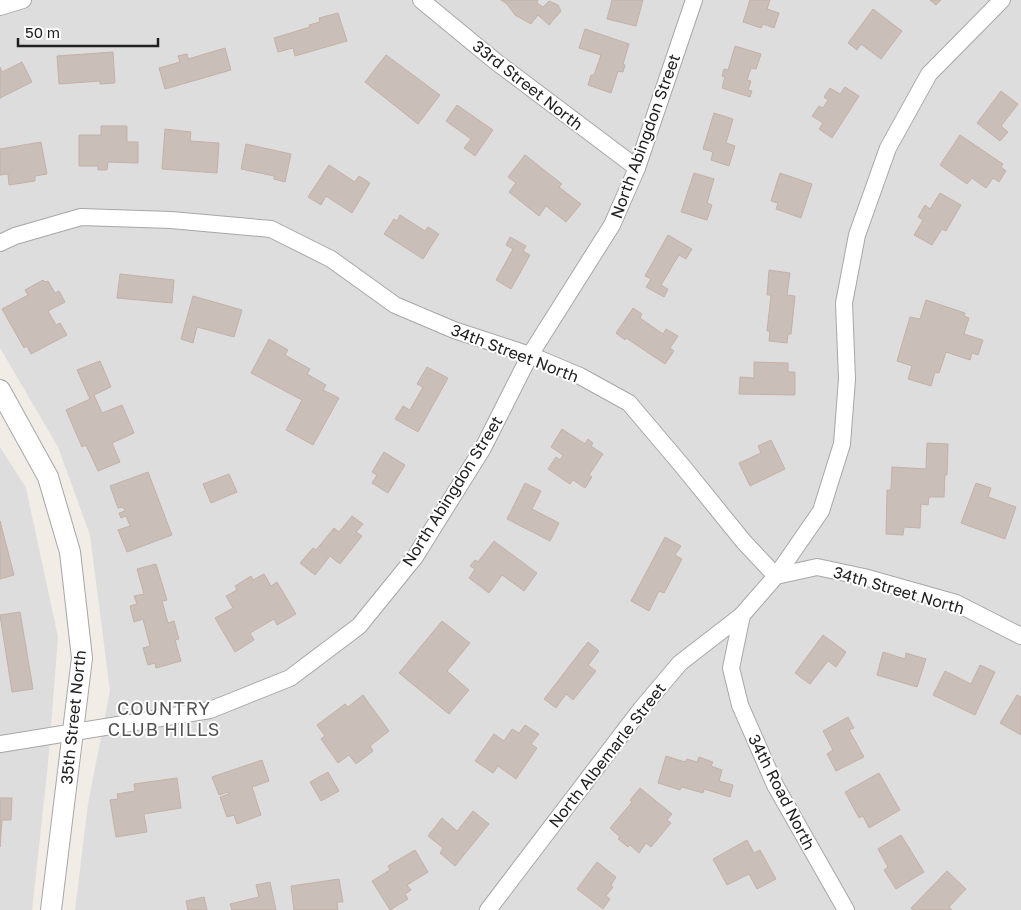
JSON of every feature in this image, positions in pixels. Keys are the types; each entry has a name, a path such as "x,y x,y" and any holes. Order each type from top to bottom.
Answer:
{"street":[{"path":"0,8 23,0"},
{"name":"33rd Street North","path":"421,0 495,62 636,168"},
{"name":"North Abingdon Street","path":"0,744 72,734 210,710 290,678 359,626 415,557 483,448 530,355 612,225 636,168 694,0"},
{"name":"North Albemarle Street","path":"488,910 641,709 680,663 742,615 776,576 821,512 842,444 847,379 844,302 857,235 888,148 929,74 1002,0"},
{"name":"34th Street North","path":"0,243 15,236 81,217 171,220 270,229 331,259 395,305 454,330 530,355 580,376 629,403 744,542 776,576 817,567 864,577 956,602 1021,636"},
{"name":"35th Street North","path":"0,390 48,477 70,552 82,658 51,910"},
{"name":"North Albemarle Street","path":"731,668 742,615"},
{"name":"34th Road North","path":"731,668 740,706 775,785 846,910"}],"shaded area":[{"path":"0,0 1021,0 1021,910 75,910 88,804 110,691 90,535 58,447 0,348"},
{"path":"0,447 26,488 58,637 48,764 32,910 0,910"}],"building":[{"path":"501,0 538,0 537,3 543,7 549,1 558,5 561,11 549,25 538,15 531,24 515,15 507,4"},
{"path":"612,0 643,0 636,26 607,19"},
{"path":"750,0 770,0 767,9 779,13 774,28 763,24 761,28 743,22"},
{"path":"930,0 941,0 936,5"},
{"path":"873,9 902,31 881,59 861,44 857,50 848,43"},
{"path":"338,13 347,41 295,56 293,48 278,52 274,38 310,27 309,25 320,22 319,18"},
{"path":"585,29 629,44 623,64 625,65 623,72 618,71 611,93 588,85 591,75 594,75 601,55 579,48"},
{"path":"735,46 761,54 756,69 751,68 747,80 751,81 748,90 752,91 750,97 722,88 725,77 722,76 724,69 728,70"},
{"path":"225,48 231,70 165,89 159,68 180,62 178,56 187,54 188,59"},
{"path":"113,52 115,83 100,84 100,81 59,84 57,56"},
{"path":"386,55 440,95 418,124 365,82"},
{"path":"22,62 32,82 0,98 0,67 2,72"},
{"path":"845,87 859,96 832,138 819,129 823,123 812,116 819,106 823,108 828,100 824,97 830,88 840,94"},
{"path":"1001,91 1018,104 1001,126 1008,132 1000,141 977,123"},
{"path":"457,105 493,130 475,156 464,148 471,139 446,121"},
{"path":"714,113 733,119 726,143 735,146 729,166 711,160 713,152 703,149"},
{"path":"101,126 127,126 127,142 138,142 138,163 108,162 107,170 98,170 98,166 79,166 79,135 101,135"},
{"path":"165,129 191,132 190,141 219,143 217,173 162,169"},
{"path":"960,135 1003,164 1001,167 1006,171 999,182 993,178 986,188 972,178 967,184 940,165"},
{"path":"41,142 47,174 35,176 35,181 9,185 8,174 0,175 0,149"},
{"path":"246,144 291,154 285,182 274,179 274,176 241,169"},
{"path":"525,155 562,184 559,187 581,204 566,222 546,206 539,216 509,192 516,183 508,177"},
{"path":"329,165 355,182 359,176 370,183 352,213 326,196 321,205 308,197"},
{"path":"694,173 714,179 707,203 712,205 707,220 681,212"},
{"path":"780,173 812,184 801,218 776,209 778,203 771,201"},
{"path":"940,193 961,205 946,231 942,229 932,245 914,235 923,220 918,217 925,205 930,209"},
{"path":"400,215 425,231 428,227 439,234 423,259 384,234 394,219 397,221"},
{"path":"668,235 692,249 686,259 679,255 661,285 668,289 664,297 646,287 651,279 645,276"},
{"path":"510,237 526,246 523,251 530,255 511,289 496,280 513,249 506,245"},
{"path":"769,270 790,273 787,295 795,296 791,334 788,334 787,343 769,341 770,331 767,331 771,295 767,295"},
{"path":"120,274 174,280 172,303 117,298"},
{"path":"43,280 45,282 48,281 55,293 59,291 65,302 48,311 56,325 60,323 67,335 31,354 27,346 24,348 2,309 28,295 25,290"},
{"path":"193,296 242,310 234,337 197,327 193,343 181,339"},
{"path":"926,300 965,313 964,316 969,318 964,334 983,340 978,355 972,353 970,360 946,352 939,373 935,372 931,386 908,379 912,366 897,361 910,317 920,319"},
{"path":"633,308 642,314 640,318 663,334 666,329 678,336 670,348 674,351 665,364 616,333"},
{"path":"269,339 288,350 285,355 310,369 307,374 326,385 323,390 339,398 313,445 286,430 302,400 251,373"},
{"path":"100,361 111,387 94,395 102,413 122,405 134,433 112,443 120,462 98,471 86,445 82,447 66,410 90,399 77,370"},
{"path":"754,362 788,363 788,372 795,372 795,395 739,394 740,377 754,378"},
{"path":"427,367 448,378 418,432 395,419 403,406 410,410 423,387 417,384"},
{"path":"562,429 585,444 588,439 593,443 591,446 603,454 589,475 592,477 585,488 573,480 570,484 548,469 556,457 560,460 563,455 551,447"},
{"path":"771,440 785,469 750,486 739,463 761,453 758,446"},
{"path":"927,443 948,444 944,497 929,497 928,505 921,504 920,528 904,527 903,535 886,534 887,490 891,490 892,467 926,469"},
{"path":"384,452 405,465 388,493 372,483 377,475 372,472"},
{"path":"148,472 172,535 127,552 118,530 130,526 126,516 121,518 119,513 125,511 123,507 118,508 110,486"},
{"path":"229,474 237,492 211,503 203,484"},
{"path":"525,483 541,491 532,509 559,523 550,541 507,519"},
{"path":"976,483 991,488 988,497 1016,507 1005,539 961,523"},
{"path":"352,516 363,524 356,532 362,536 340,564 330,556 315,575 300,563 313,548 316,550 334,528 339,532"},
{"path":"0,521 14,575 0,579"},
{"path":"665,537 681,546 675,555 682,559 664,593 659,591 649,611 631,601"},
{"path":"494,541 537,573 524,591 502,575 489,593 469,578 475,569 470,566 475,560 478,562"},
{"path":"156,564 167,600 162,601 168,623 174,621 179,639 175,640 181,661 156,668 155,663 148,665 143,648 150,646 143,619 134,622 130,606 137,604 134,596 144,594 137,569"},
{"path":"264,574 271,586 277,582 296,614 277,625 274,619 250,633 254,640 235,652 215,618 233,608 226,596 237,590 235,586 251,576 253,580"},
{"path":"20,612 33,689 12,692 0,615"},
{"path":"442,621 470,643 447,671 469,690 449,714 399,673"},
{"path":"823,635 846,652 836,667 828,661 810,684 795,673"},
{"path":"588,642 599,651 588,665 596,671 573,700 566,694 556,708 544,699"},
{"path":"883,652 905,659 906,653 926,659 917,687 877,675"},
{"path":"980,665 995,672 975,715 933,695 945,671 971,684"},
{"path":"363,695 389,731 370,746 373,751 356,764 349,755 338,763 321,739 325,736 317,725 345,704 348,707"},
{"path":"1017,695 1021,697 1021,735 1000,723"},
{"path":"848,717 854,728 849,730 864,757 836,771 827,754 833,750 823,731"},
{"path":"525,725 539,734 531,744 537,748 516,779 498,766 493,773 475,761 494,734 504,741 512,729 519,733"},
{"path":"666,756 685,762 687,759 697,762 699,757 713,762 711,766 722,770 719,781 733,785 730,797 704,789 703,793 682,787 680,790 658,783"},
{"path":"262,760 269,781 252,787 261,815 237,824 234,815 227,817 220,797 229,794 228,792 219,795 212,777"},
{"path":"328,772 339,791 321,801 310,782"},
{"path":"879,773 900,810 869,828 863,816 859,818 845,792"},
{"path":"177,778 181,808 144,814 147,832 116,837 110,800 118,799 117,794 135,791 134,784"},
{"path":"640,788 672,814 667,820 671,823 651,847 646,843 639,853 630,845 628,847 618,839 620,837 610,828 632,802 630,800"},
{"path":"0,798 12,798 11,820 2,820 0,847"},
{"path":"473,811 489,824 455,866 440,853 443,848 428,836 442,818 457,831"},
{"path":"901,835 924,872 896,889 884,870 888,867 878,849"},
{"path":"747,840 754,853 760,850 776,879 757,889 749,874 727,885 713,859"},
{"path":"415,850 428,872 407,885 411,890 405,894 408,899 390,910 372,881 390,870 388,866"},
{"path":"597,862 616,877 611,885 613,887 606,896 610,899 603,909 577,889"},
{"path":"947,871 966,889 949,907 952,910 913,910 911,908"},
{"path":"339,879 343,902 337,902 338,910 294,910 291,886"},
{"path":"270,882 276,910 232,910 230,904 259,897 256,885"},
{"path":"204,897 207,910 188,910 186,901"}],"district":[{"name":"COUNTRY CLUB HILLS","path":"164,718"}]}
